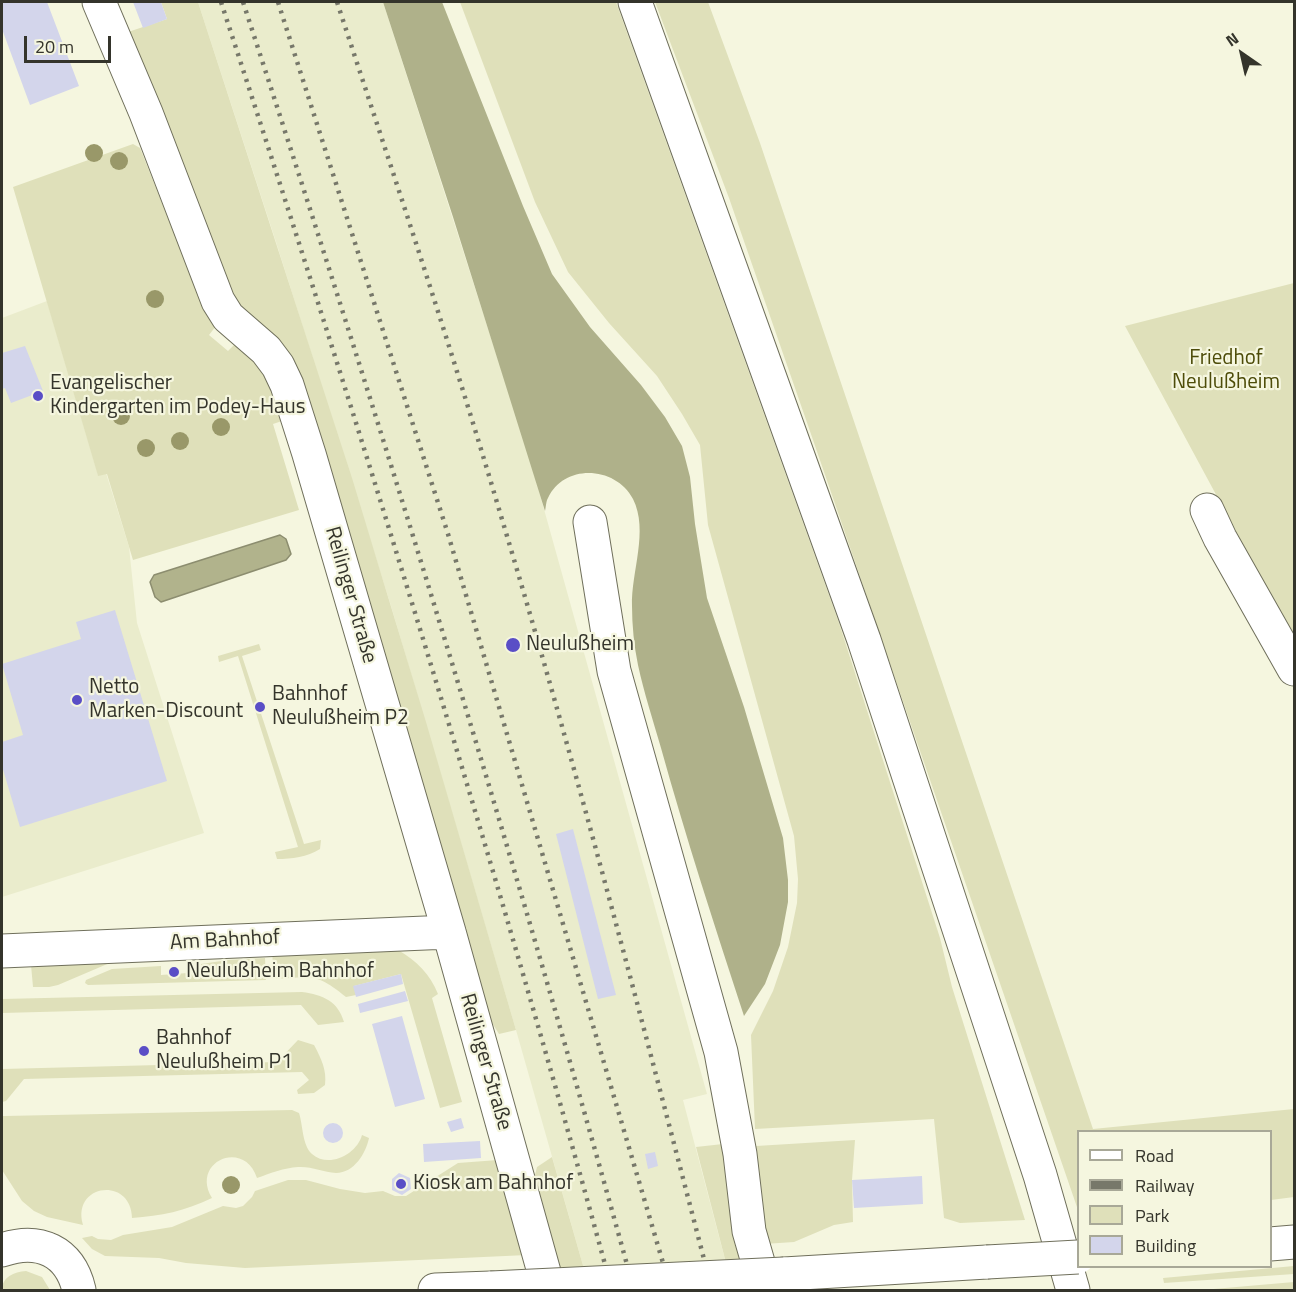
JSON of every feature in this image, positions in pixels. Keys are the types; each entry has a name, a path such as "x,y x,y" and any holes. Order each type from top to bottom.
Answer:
{"street":[{"name":"Reilinger Straße","path":"99,2 146,113 218,301 228,317 266,350 278,366 287,385 449,932 549,1290"},
{"path":"635,2 864,640 1036,1163 1073,1290"},
{"path":"1207,510 1220,538 1294,669"},
{"path":"590,522 614,670 721,1052 740,1154 749,1231 775,1282"},
{"name":"Am Bahnhof","path":"2,951 449,932"},
{"path":"1272,1244 1294,1242"},
{"path":"2,1250 15,1245 30,1244 45,1247 58,1254 69,1265 79,1290"},
{"path":"435,1290 925,1278 987,1262 1077,1257"}],"shaded area":[{"path":"198,2 383,2 530,459 707,1094 683,1100 733,1290 590,1290 391,606"},
{"path":"383,2 442,2 552,274 590,327 641,385 665,417 682,446 690,477 707,598 744,707 783,838 788,880 788,902 780,945 765,984 744,1016 680,815 638,665 632,593 639,538 638,511 625,488 615,480 590,473 577,474 556,487 547,499 545,511"},
{"path":"47,301 98,475 106,473 129,547 137,623 204,833 2,897 2,318"},
{"path":"280,535 286,539 291,554 286,560 161,602 155,597 150,582 154,575"}],"green space":[{"path":"161,2 198,2 352,478 516,1030 499,1034 484,1010 308,412 232,302 125,33 167,19"},
{"path":"460,2 616,2 839,623 940,938 952,987 1025,1220 960,1223 944,1218 934,1119 755,1129 751,1035 773,991 788,947 797,903 798,879 794,836 708,525 700,445 657,376 609,323 568,272 535,202"},
{"path":"655,2 708,2 760,143 1093,1129 1294,1109 1294,1197 1272,1200 1272,1130 1077,1130 1077,1207 729,198"},
{"path":"133,144 140,148 202,303 216,326 209,335 228,351 236,343 261,368 269,384 282,421 273,424 299,510 133,560 107,474 98,476 13,187"},
{"name":"Friedhof Neulußheim","path":"1294,283 1294,639 1125,326"},
{"path":"259,644 261,650 242,656 304,844 321,840 320,849 288,859 277,859 275,852 298,847 238,656 219,662 218,656"},
{"path":"398,950 422,969 438,994 432,998 462,1102 440,1108 401,974 354,986 356,995 346,997 327,983 312,978 274,979 272,951"},
{"path":"265,958 266,980 88,985 85,983 86,980 112,969 161,966 161,975 201,972 201,964"},
{"path":"112,962 58,985 33,987 31,965"},
{"path":"302,992 329,1000 338,1009 344,1022 318,1025 301,1005 2,1013 2,999"},
{"path":"298,1040 314,1045 323,1064 325,1085 314,1093 298,1094 297,1090 309,1080 302,1072 24,1079 6,1101 2,1102 2,1069 277,1062"},
{"path":"292,1110 299,1113 309,1150 319,1158 334,1160 342,1157 354,1148 362,1135 369,1138 365,1150 354,1166 336,1173 298,1167 257,1178 250,1166 241,1159 231,1157 213,1165 208,1174 207,1185 212,1198 173,1212 132,1218 129,1205 122,1196 113,1191 103,1190 93,1194 85,1201 82,1211 83,1225 47,1217 34,1211 22,1201 2,1170 2,1116"},
{"path":"855,1140 852,1180 853,1222 834,1225 794,1242 764,1244 756,1146"},
{"path":"723,1144 750,1290 733,1290 696,1147"},
{"path":"552,1157 590,1290 564,1290 535,1175 537,1167"},
{"path":"498,1160 527,1255 245,1268 186,1263 159,1258 105,1256 92,1249 82,1238 92,1236 111,1240 123,1235 172,1227 223,1206 236,1208 243,1206 255,1191 288,1180 306,1180 365,1193 383,1191 395,1196 406,1196 458,1163"},
{"path":"1294,1266 1294,1274 1164,1283 1163,1278"},
{"path":"26,1271 42,1277 50,1290 2,1290 6,1279"},
{"path":"1294,1282 1294,1290 1202,1290"}],"building":[{"path":"2,2 47,2 79,86 30,105 2,29"},
{"path":"133,2 161,2 167,19 143,28"},
{"path":"25,346 43,391 11,403 5,388 2,389 2,353"},
{"name":"Netto Marken-Discount","path":"115,610 167,781 20,827 2,766 2,742 23,735 2,664 81,639 76,622"},
{"path":"573,829 616,995 598,999 556,834"},
{"path":"401,974 403,984 356,997 353,986"},
{"path":"405,991 408,1001 360,1013 358,1004"},
{"path":"402,1016 425,1099 395,1107 372,1024"},
{"path":"461,1118 464,1128 451,1132 447,1122"},
{"path":"329,1123 337,1123 343,1129 343,1137 337,1143 329,1143 323,1137 323,1129"},
{"path":"480,1141 481,1158 424,1162 423,1144"},
{"path":"655,1152 658,1166 648,1169 645,1154"},
{"name":"Kiosk am Bahnhof","path":"399,1173 410,1178 411,1189 402,1195 392,1190 392,1179"},
{"path":"922,1176 923,1204 854,1208 852,1180"}],"railway":[{"path":"221,2 424,643 521,966 612,1290"},
{"path":"243,2 446,643 542,966 634,1290"},
{"path":"278,2 448,534 671,1290"},
{"path":"337,2 482,451 529,612 610,902 712,1290"}],"place":[{"name":"Evangelischer Kindergarten im Podey-Haus","path":"38,396"},
{"name":"Neulußheim","path":"513,645"},
{"name":"Netto Marken-Discount","path":"77,700"},
{"name":"Bahnhof Neulußheim P2","path":"260,707"},
{"name":"Neulußheim Bahnhof","path":"174,972"},
{"name":"Bahnhof Neulußheim P1","path":"144,1051"},
{"name":"Kiosk am Bahnhof","path":"401,1184"}]}
